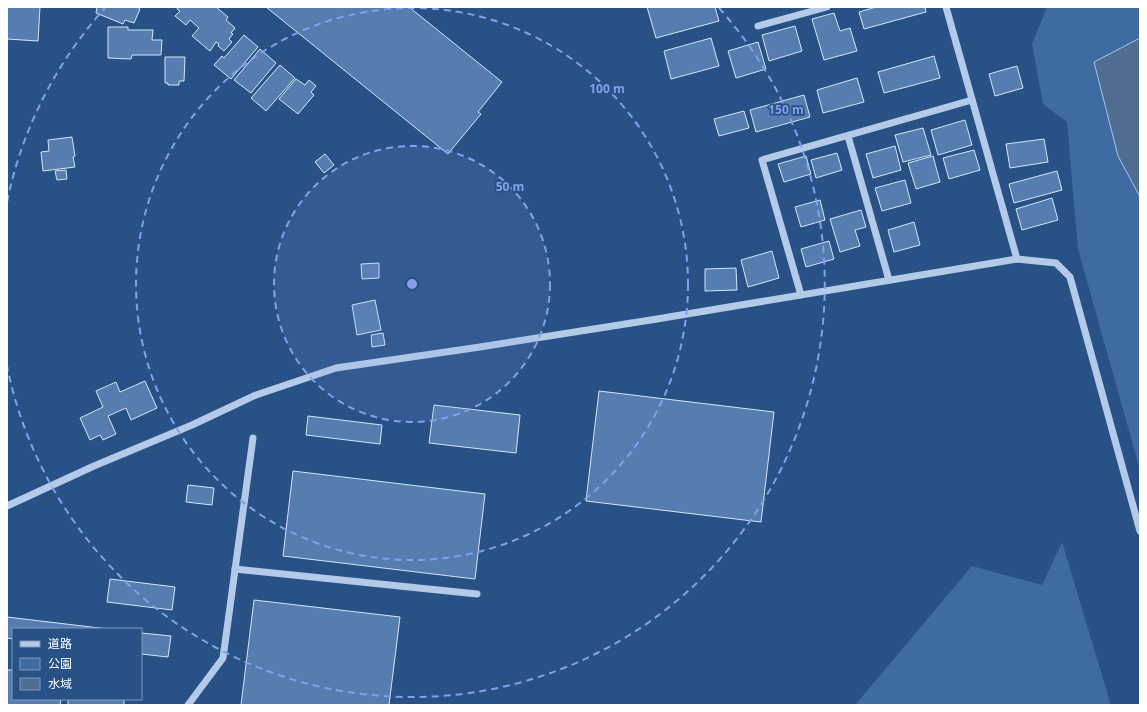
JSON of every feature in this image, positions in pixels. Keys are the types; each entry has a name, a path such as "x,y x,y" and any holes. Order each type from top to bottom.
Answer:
{"street":[{"path":"758,26 827,7"},
{"path":"946,7 1017,259"},
{"path":"800,295 762,160 972,100"},
{"path":"848,136 889,280"},
{"path":"7,506 94,466 192,425 256,395 336,368 511,342 1017,259 1056,263 1070,277 1140,531"},
{"path":"188,705 223,658 253,438"},
{"path":"235,569 477,594"}],"green space":[{"path":"1047,7 1140,7 1140,38 1094,62 1118,156 1140,197 1140,470 1078,249 1067,122 1043,104 1032,44"},
{"path":"1062,542 1111,705 855,705 972,566 1042,585"}],"water":[{"path":"1140,38 1140,197 1118,156 1094,62"}],"building":[{"path":"7,7 40,7 38,41 7,39"},
{"path":"97,7 137,7 140,9 134,23 125,20 123,24 96,13"},
{"path":"178,7 216,7 228,17 226,20 235,28 229,39 232,42 224,51 216,42 210,51 192,36 199,28 190,20 186,25 175,16 180,11 177,9"},
{"path":"266,7 409,7 502,82 478,112 481,114 448,154"},
{"path":"647,7 715,7 719,21 656,38"},
{"path":"876,7 925,7 926,12 864,29 859,12"},
{"path":"834,13 840,31 850,28 857,51 824,60 812,19"},
{"path":"795,26 802,51 769,61 762,35"},
{"path":"108,27 128,27 128,30 153,30 152,40 162,40 161,55 132,55 131,59 108,58"},
{"path":"244,35 258,47 231,79 214,65 222,56 224,58"},
{"path":"711,38 719,66 671,79 664,51"},
{"path":"758,42 766,69 736,78 728,51"},
{"path":"260,49 276,63 251,93 234,80"},
{"path":"934,56 940,78 884,93 878,72"},
{"path":"165,57 185,57 184,81 179,81 179,85 168,85 168,83 165,83"},
{"path":"280,65 295,78 266,111 251,98"},
{"path":"1017,66 1023,88 995,96 989,74"},
{"path":"857,78 864,102 823,113 817,90"},
{"path":"296,79 305,85 309,80 316,86 311,92 314,95 298,114 279,99"},
{"path":"804,95 810,117 756,132 750,110"},
{"path":"744,111 749,128 719,136 714,119"},
{"path":"965,120 972,145 938,155 931,130"},
{"path":"923,128 931,155 903,162 895,135"},
{"path":"72,137 75,167 43,171 41,152 49,151 48,140"},
{"path":"1044,139 1048,162 1010,168 1006,144"},
{"path":"895,146 901,170 873,178 866,154"},
{"path":"974,150 980,170 949,179 943,158"},
{"path":"837,153 842,170 816,178 811,160"},
{"path":"325,154 334,165 324,173 315,162"},
{"path":"806,156 811,174 784,182 778,164"},
{"path":"933,156 940,182 916,189 908,163"},
{"path":"66,170 67,179 57,180 55,171"},
{"path":"1057,171 1062,190 1014,203 1009,184"},
{"path":"905,180 911,203 882,211 875,188"},
{"path":"1052,198 1058,220 1022,230 1016,209"},
{"path":"820,200 825,220 801,227 795,207"},
{"path":"861,210 866,227 855,230 860,246 840,252 830,219"},
{"path":"914,222 920,245 894,252 888,230"},
{"path":"829,241 834,259 806,267 801,249"},
{"path":"772,251 779,278 748,287 741,260"},
{"path":"379,263 379,278 362,279 361,264"},
{"path":"736,268 737,290 705,291 705,269"},
{"path":"375,300 381,330 357,335 352,305"},
{"path":"383,333 385,345 372,347 371,335"},
{"path":"145,381 157,408 131,420 126,408 108,416 116,434 103,440 100,435 90,440 80,418 103,407 96,391 116,382 120,392"},
{"path":"599,391 774,412 761,522 586,501"},
{"path":"434,405 520,415 516,453 429,443"},
{"path":"308,416 382,425 380,444 306,435"},
{"path":"293,471 485,494 475,579 283,556"},
{"path":"188,485 214,488 212,505 186,502"},
{"path":"110,579 175,587 172,610 107,602"},
{"path":"254,600 400,617 389,705 241,705"},
{"path":"7,617 100,628 12,628 12,639 7,638"},
{"path":"142,633 171,636 168,657 142,654"},
{"path":"7,670 12,670 12,700 61,700 60,705 7,705"},
{"path":"68,700 124,700 124,705 68,705"}]}
